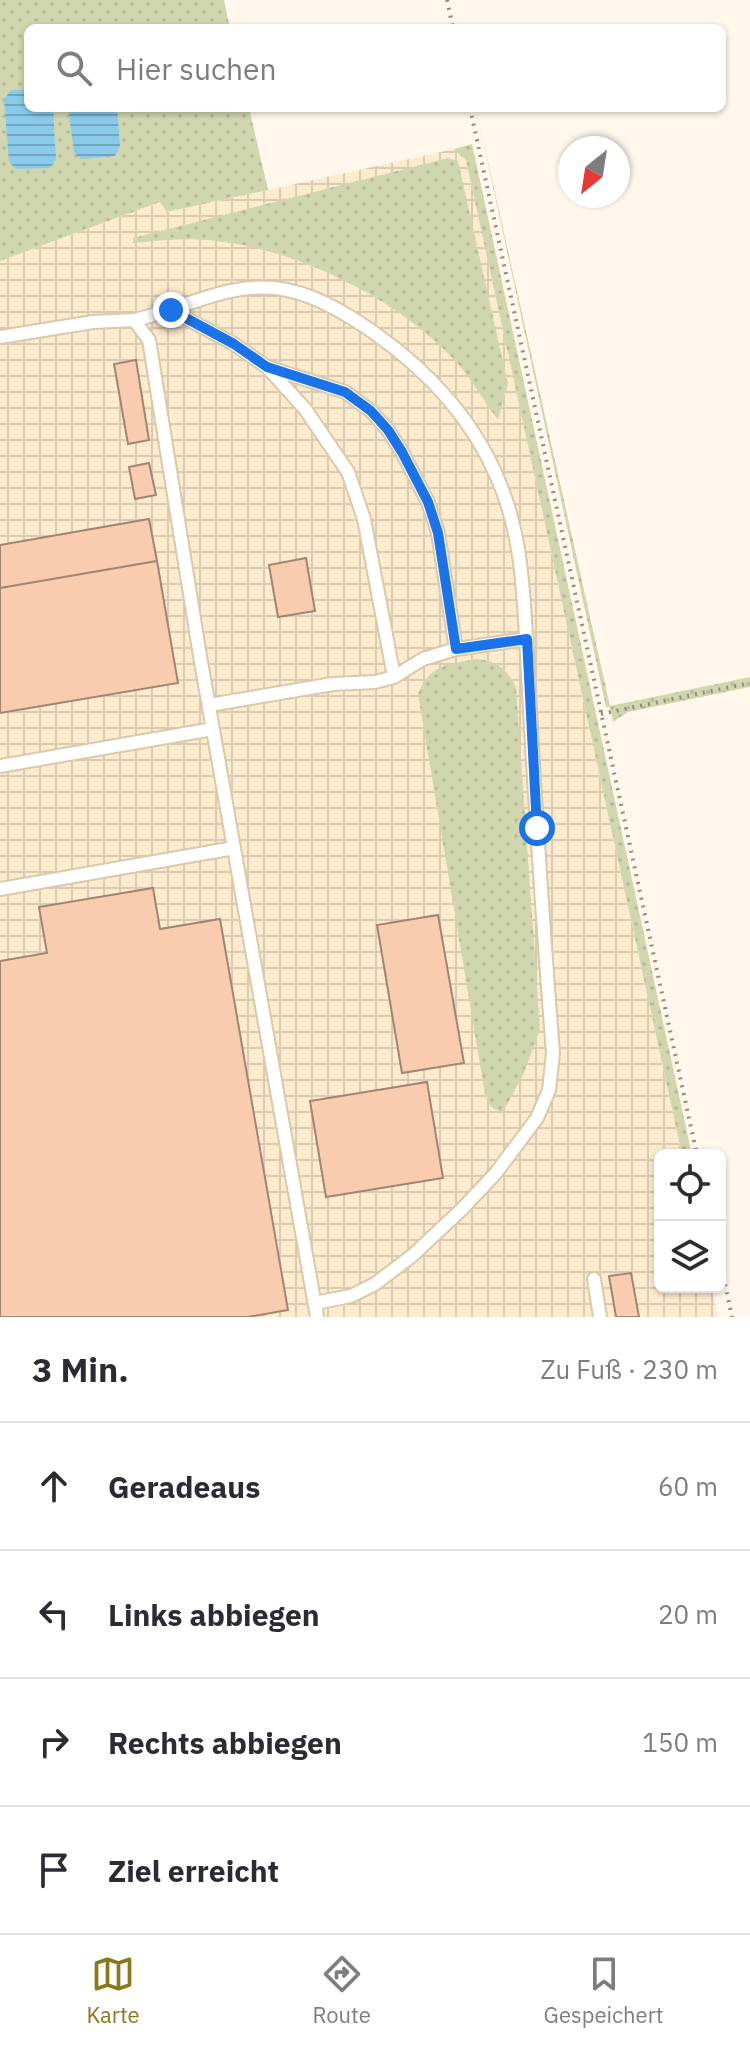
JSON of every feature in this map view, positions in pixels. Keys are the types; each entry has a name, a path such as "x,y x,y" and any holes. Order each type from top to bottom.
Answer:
{"lane":[{"path":"0,337 93,322 134,320 231,291 260,287 304,295 331,306 379,336 415,364 454,406 487,456 498,479 518,541 522,571 553,1053 549,1090 527,1133 495,1174 437,1234 375,1284 351,1296 315,1303"},
{"path":"171,310 234,344 267,367 305,409 348,472 364,519 394,677"},
{"path":"134,320 149,340 213,729 317,1317"},
{"path":"267,367 345,392 371,411 388,430 428,502 438,533 456,649"},
{"path":"209,705 394,677 423,659 456,649 527,639"},
{"path":"0,766 213,729"},
{"path":"0,889 234,848"},
{"path":"594,1279 600,1317"}],"path":[{"path":"447,0 452,24"},
{"path":"471,112 696,1149"},
{"path":"601,714 750,683"},
{"path":"726,1289 732,1317"}],"shaded area":[{"path":"454,149 466,159 681,1149 654,1149 654,1293 712,1293 718,1317 0,1317 0,261 160,202 168,212"}],"green space":[{"path":"0,0 224,0 229,24 24,24 24,112 250,112 268,190 167,212 160,202 0,261"},
{"path":"477,112 610,706 750,677 750,687 628,712 613,722 610,707 606,707"},
{"path":"472,144 691,1149 681,1149 466,160 454,149"},
{"path":"448,158 458,161 508,384 498,420 459,365 435,341 377,298 344,280 275,253 241,245 198,239 133,243 133,238"},
{"path":"476,659 500,667 516,687 540,1030 523,1075 503,1112 491,1106 485,1094 418,694 434,671"}],"water":[{"path":"11,90 24,90 24,112 53,112 56,159 50,168 16,169 9,162 4,99"},
{"path":"69,112 117,112 120,146 115,156 81,159 74,152"}],"building":[{"path":"136,360 149,440 128,444 114,364"},
{"path":"149,463 156,495 135,499 129,467"},
{"path":"149,519 157,561 0,588 0,545"},
{"path":"306,558 315,611 278,617 269,565"},
{"path":"157,561 178,683 0,713 0,588"},
{"path":"153,888 160,929 220,919 288,1310 248,1317 0,1317 0,961 47,953 39,907"},
{"path":"438,915 464,1063 402,1073 377,925"},
{"path":"427,1082 443,1178 326,1197 310,1101"},
{"path":"631,1273 639,1317 616,1317 609,1276"}],"route":[{"path":"171,310 234,344 267,367 345,392 371,411 388,430 428,502 438,533 456,649 527,639 537,828"}]}
